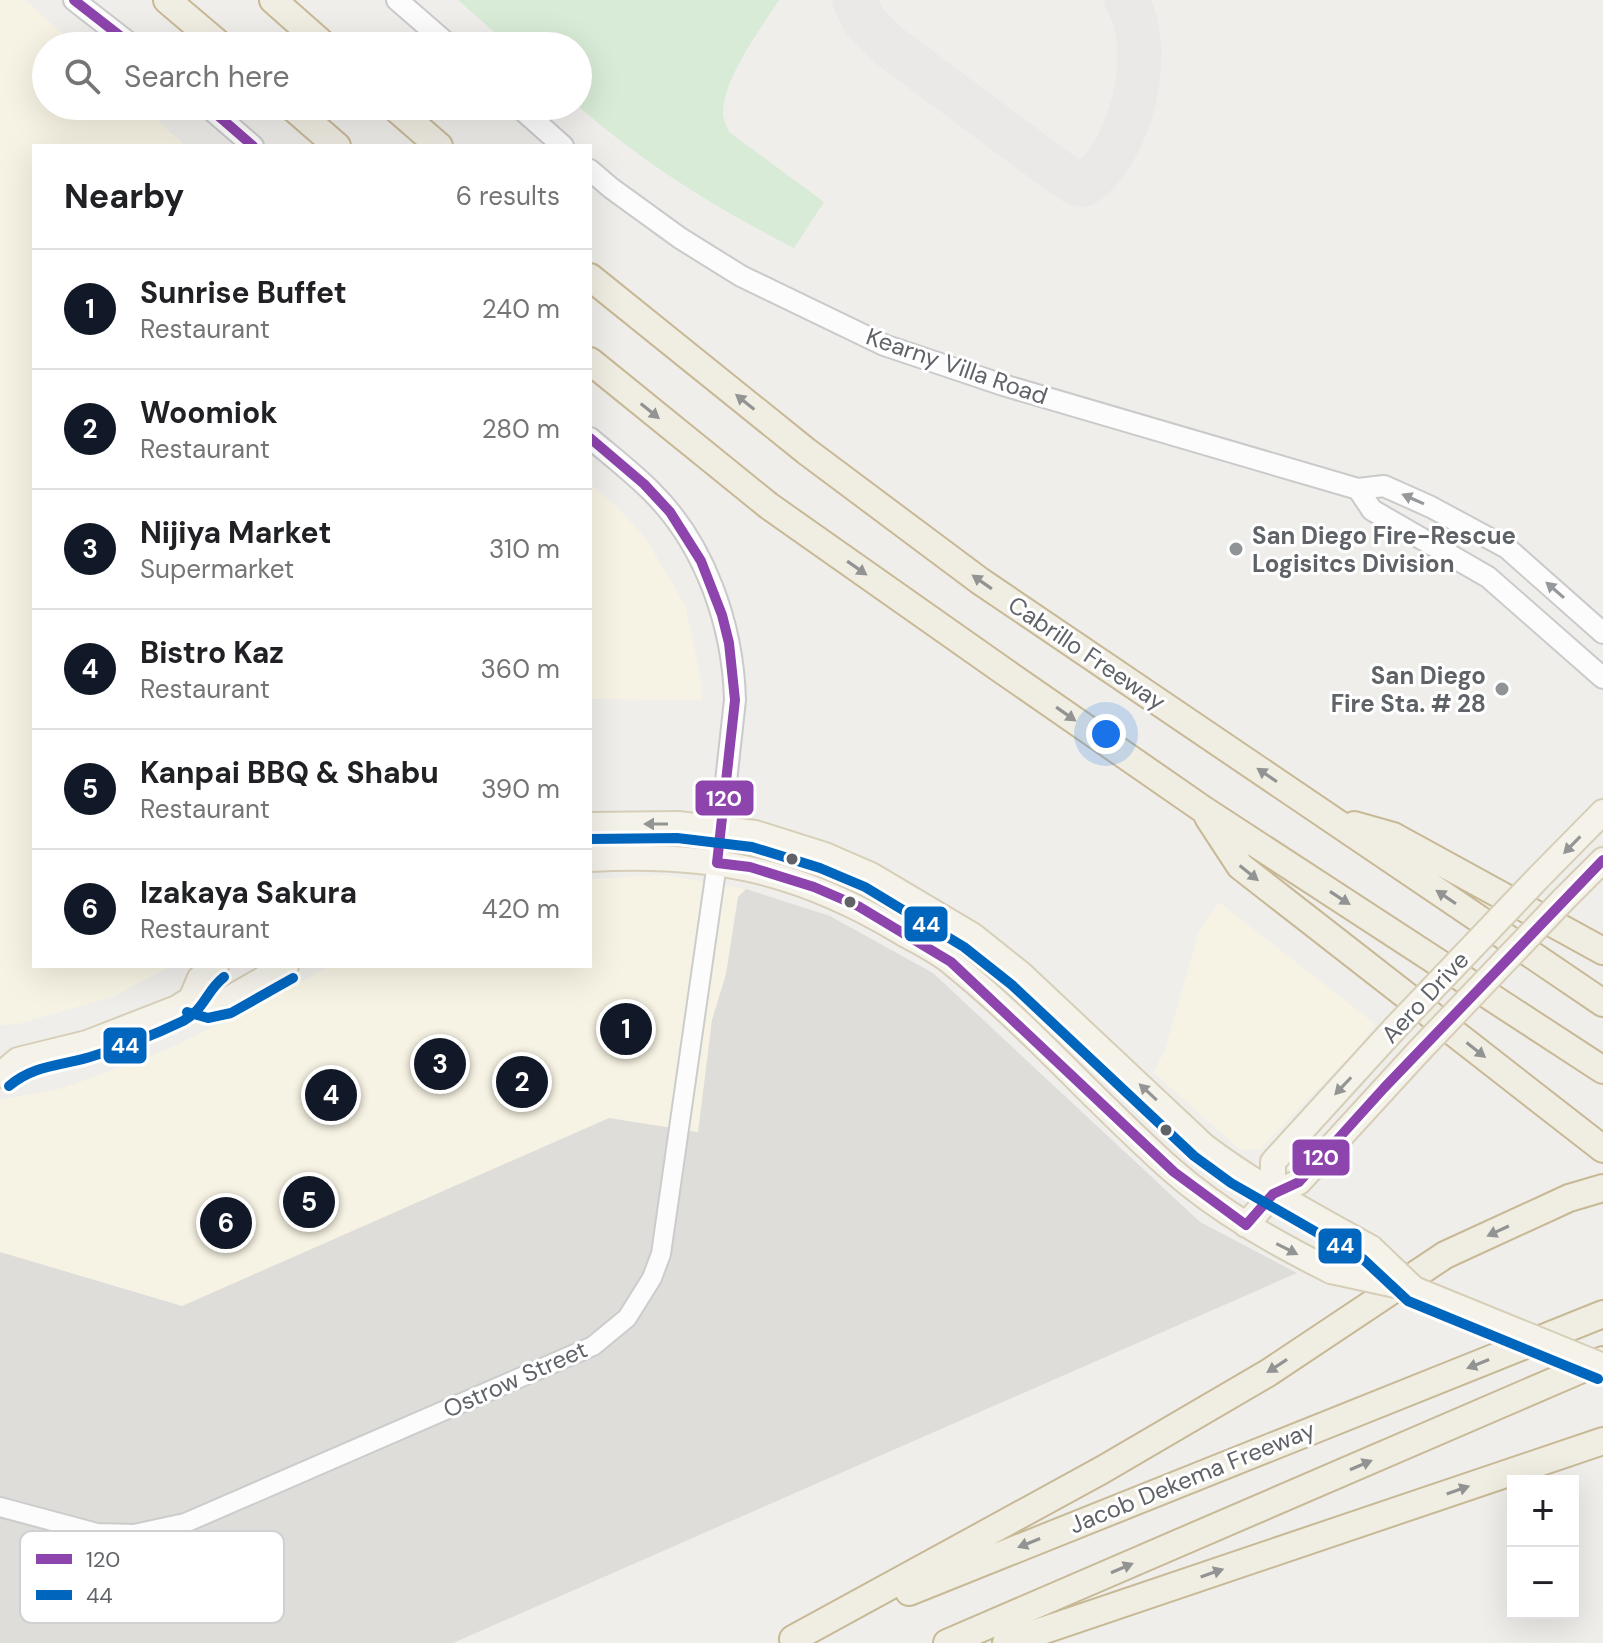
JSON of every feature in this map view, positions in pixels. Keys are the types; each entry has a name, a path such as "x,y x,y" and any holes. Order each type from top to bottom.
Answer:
{"highway":[{"path":"167,0 205,32"},
{"path":"273,0 309,32"},
{"path":"307,120 335,144"},
{"path":"409,120 437,144"},
{"name":"Cabrillo Freeway","path":"592,279 806,451 980,581 1603,1003"},
{"path":"592,363 769,506 1204,810 1603,1070"},
{"path":"1204,810 1240,866 1603,1149"},
{"path":"1331,819 1393,836 1603,951"},
{"path":"788,1641 1102,1470 1268,1373 1445,1255 1569,1198 1603,1188"},
{"name":"Jacob Dekema Freeway","path":"788,1641 1603,1314"},
{"path":"947,1643 1603,1363"},
{"path":"1006,1643 1603,1441"}],"main road":[{"path":"74,0 115,32"},
{"path":"397,0 434,32"},
{"path":"223,120 251,144"},
{"path":"534,120 561,144"},
{"name":"Kearny Villa Road","path":"592,172 680,238 741,276 884,345 1003,385 1358,489 1384,486 1431,507 1507,548 1603,633"},
{"path":"592,440 653,492 693,544 724,618 734,674 735,700 717,863"},
{"path":"1358,489 1372,510 1488,577 1603,678"},
{"name":"Aero Drive","path":"1273,1194 1273,1162 1395,1028 1603,812"},
{"path":"592,825 678,824 755,833 825,855 871,875 972,935 1027,979 1204,1146 1273,1194 1371,1248 1414,1289"},
{"path":"592,859 678,857 750,867 814,887 858,906 951,962 1174,1172 1246,1225 1331,1271 1414,1289 1603,1363"},
{"name":"Aero Drive","path":"1246,1225 1273,1194 1299,1182 1419,1051 1603,860"},
{"path":"6,1060 87,1043 155,1018 191,999 200,978 213,968"},
{"path":"191,999 208,1004 227,1000 283,968"}],"street":[{"name":"Ostrow Street","path":"148,1531 185,1523 593,1346 627,1318 652,1278 661,1254 717,863"},
{"name":"Ostrow Street","path":"0,1507 90,1531"}],"shaded area":[{"path":"0,0 25,0 60,32 32,32 32,120 157,120 184,144 32,144 32,968 167,968 112,997 18,1024 0,1025"},
{"path":"592,486 646,539 685,605 702,685 701,700 592,699"},
{"path":"665,875 746,889 738,897 726,974 712,1020 699,1133 609,1119 182,1306 0,1252 0,1100 63,1088 162,1052 325,968 592,968 592,879"},
{"path":"746,889 830,916 933,973 1200,1222 1297,1273 453,1643 0,1643 0,1252 182,1306 609,1118 698,1132 712,1020 726,974 738,897"},
{"path":"1219,902 1375,1024 1361,1044 1260,1149 1240,1150 1153,1072 1164,1053 1199,931"}],"green space":[{"path":"458,0 779,0 736,70 729,85 723,114 729,132 824,202 794,248 709,201 655,166 592,118 592,32 494,32"}],"taxiway":[{"path":"854,0 864,21 888,45 1052,167 1083,185 1100,170 1114,150 1126,126 1134,99 1139,72 1139,45 1135,20 1126,0"}],"transit line":[{"name":"120","path":"74,0 115,32"},
{"name":"120","path":"223,120 251,144"},
{"name":"120","path":"592,440 644,484 670,512 701,561 722,615 729,643 735,700 717,863 750,867 814,887 858,906 951,962 1174,1172 1246,1225 1273,1194 1299,1182 1384,1088 1603,860"},
{"name":"44","path":"592,839 677,838 752,847 820,868 865,887 964,947 1012,985 1194,1156 1231,1183 1363,1259 1408,1301 1598,1379"},
{"name":"44","path":"9,1086 38,1070 113,1050 183,1021 196,1011 224,977"},
{"name":"44","path":"187,1012 208,1018 231,1013 293,978"}],"place":[{"name":"San Diego Fire-Rescue Logisitcs Division","path":"1236,549"},
{"name":"San Diego Fire Sta. # 28","path":"1502,689"},
{"name":"Sunrise Buffet","path":"626,1029"},
{"name":"Nijiya Market","path":"440,1064"},
{"name":"Woomiok","path":"522,1082"},
{"name":"Bistro Kaz","path":"331,1095"},
{"name":"Kanpai BBQ & Shabu","path":"309,1202"},
{"name":"Izakaya Sakura","path":"226,1223"}]}
